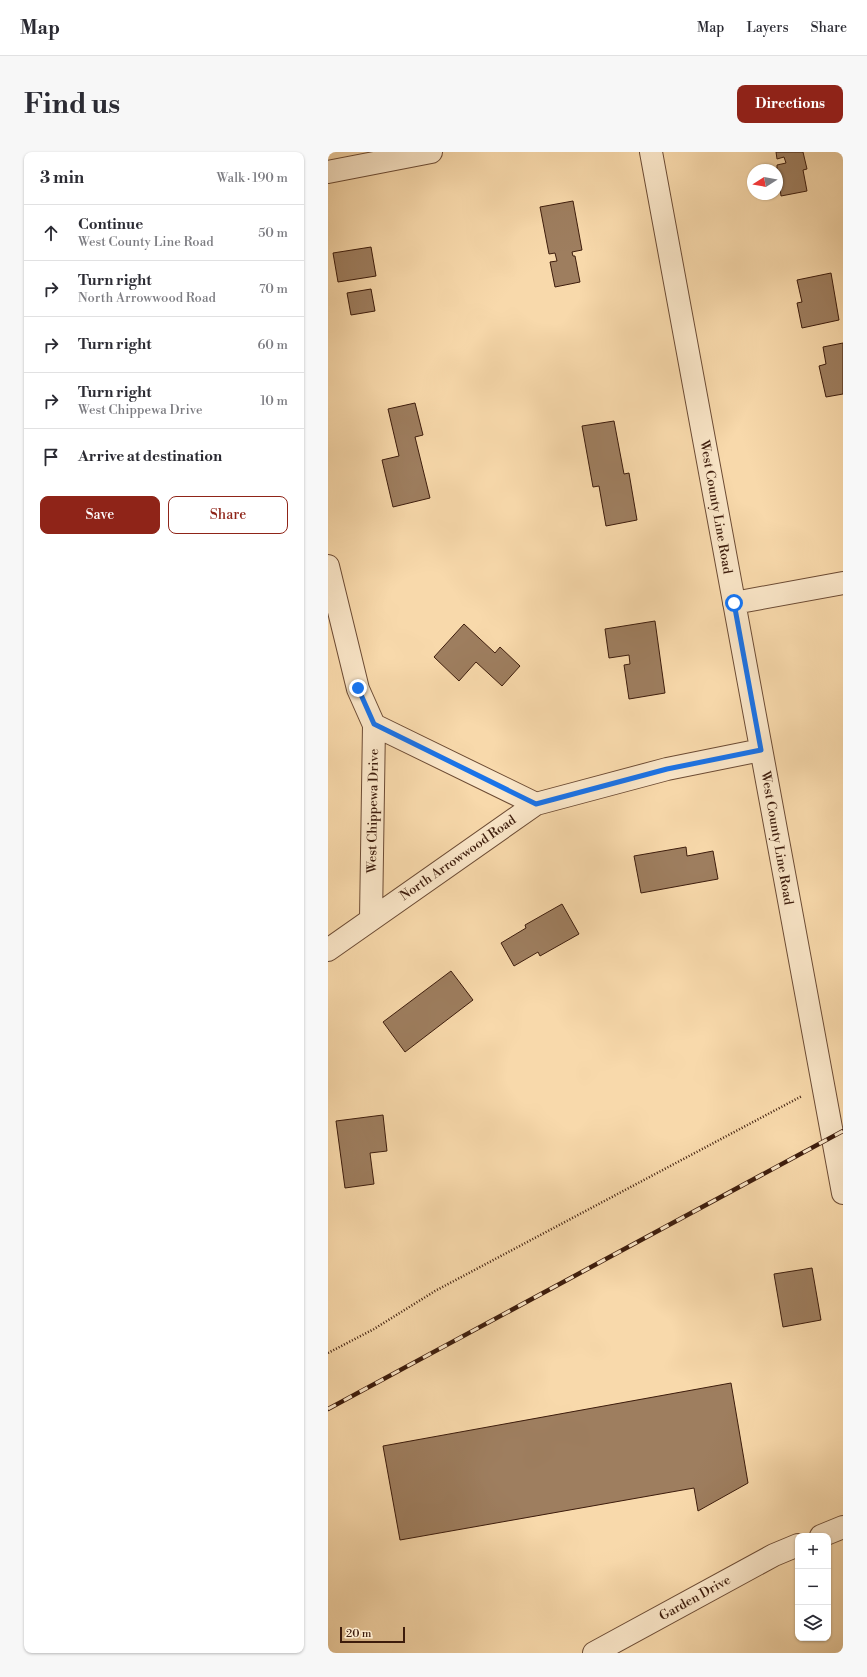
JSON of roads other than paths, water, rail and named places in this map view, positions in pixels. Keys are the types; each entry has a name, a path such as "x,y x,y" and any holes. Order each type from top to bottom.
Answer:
{"street":[{"path":"328,172 431,152"},
{"name":"West County Line Road","path":"651,152 843,1193"},
{"name":"West Chippewa Drive","path":"328,566 358,688 374,724 371,919"},
{"path":"734,603 843,583"},
{"path":"374,724 536,804"},
{"name":"North Arrowwood Road","path":"328,950 536,804 667,769 761,750"},
{"path":"828,1533 843,1527"},
{"name":"Garden Drive","path":"594,1653 774,1555 795,1546"}],"railway":[{"path":"328,1409 843,1131"}]}
